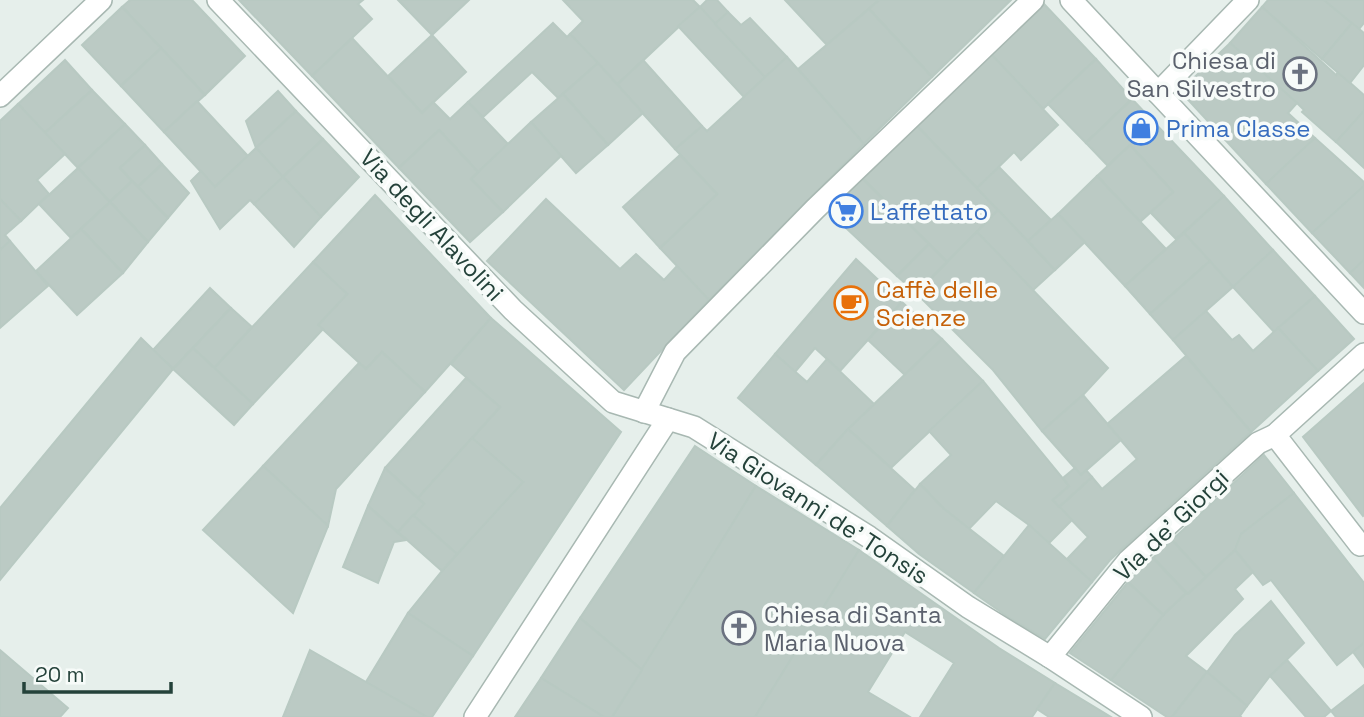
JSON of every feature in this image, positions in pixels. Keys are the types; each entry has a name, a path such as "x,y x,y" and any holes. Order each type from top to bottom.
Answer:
{"street":[{"path":"0,96 101,0"},
{"name":"Via degli Alavolini","path":"218,0 513,310 613,402 668,419"},
{"path":"643,412 676,352 815,209 1033,0"},
{"path":"1072,0 1364,313"},
{"path":"1158,93 1248,0"},
{"name":"Via de' Giorgi","path":"1050,657 1128,561 1258,443 1275,435 1364,354"},
{"path":"475,717 668,419"},
{"name":"Via Giovanni de' Tonsis","path":"668,419 694,428 869,537 968,607 1140,717"},
{"path":"1275,435 1360,545"}],"building":[{"path":"130,0 192,0 245,56 205,95 122,7"},
{"path":"239,0 363,0 358,4 372,19 312,76"},
{"path":"398,0 469,0 432,35"},
{"path":"563,0 693,0 700,7 617,85 570,34 583,21"},
{"path":"707,0 717,0 728,12 715,24 700,7"},
{"path":"785,0 879,0 827,45"},
{"path":"879,0 1011,0 932,77 869,9"},
{"path":"1268,0 1324,0 1352,23 1322,59 1262,7"},
{"path":"1324,0 1364,0 1364,23 1359,29"},
{"path":"1044,4 1096,59 1043,109 991,54"},
{"path":"122,7 161,48 121,86 82,45"},
{"path":"700,7 765,77 744,97 678,26"},
{"name":"Chiesa di San Silvestro","path":"1262,7 1336,75 1338,72 1364,95 1364,111 1336,142 1230,43"},
{"path":"869,9 932,77 864,144 798,69"},
{"path":"728,12 741,25 750,18 787,57 765,77 715,24"},
{"path":"553,23 567,37 570,34 598,63 558,98 532,72 483,117 468,102"},
{"path":"1352,23 1364,33 1364,65 1350,83 1322,59"},
{"path":"432,35 466,72 422,113 388,76"},
{"path":"352,38 422,113 433,102 450,119 468,102 508,144 478,172 439,130 399,168 312,76"},
{"path":"1230,43 1297,103 1288,113 1315,138 1266,184 1180,91"},
{"path":"161,48 205,95 164,132 121,86"},
{"path":"991,54 1058,125 1021,160 1014,152 977,188 917,126"},
{"path":"787,57 864,144 709,300 660,248 717,194 675,149 702,126 707,131"},
{"path":"1096,59 1132,99 1086,143 1048,104"},
{"path":"65,60 92,90 45,133 18,104"},
{"path":"643,60 702,126 675,149 617,85"},
{"path":"598,63 643,113 608,145 563,94"},
{"path":"92,90 125,124 78,168 45,133"},
{"path":"278,91 296,111 256,148 246,121"},
{"path":"563,94 608,145 576,173 531,122"},
{"path":"1132,99 1224,196 1176,239 1150,212 1173,192 1130,145 1108,166 1086,143"},
{"path":"197,101 248,156 215,187 164,132"},
{"path":"18,104 65,154 37,180 49,194 21,221 0,199 0,121"},
{"path":"296,111 323,139 283,177 256,148"},
{"path":"1364,111 1364,168 1336,142"},
{"path":"531,122 561,156 503,212 471,179"},
{"path":"125,124 145,145 120,168 132,181 110,202 78,168"},
{"path":"917,126 998,210 947,262 862,178"},
{"path":"439,130 478,172 471,179 503,212 470,242 399,168"},
{"path":"1315,138 1364,182 1364,186 1312,233 1266,184"},
{"path":"323,139 359,177 321,217 283,177"},
{"path":"145,145 162,164 138,187 120,168"},
{"path":"1130,145 1173,192 1140,222 1097,176"},
{"path":"256,148 283,177 254,204 250,200 220,229 191,181 201,171 215,187"},
{"path":"680,155 717,194 660,248 623,207"},
{"path":"162,164 189,193 168,218 138,187"},
{"path":"999,167 1051,220 1028,241 977,188"},
{"path":"78,168 110,202 71,238 39,204"},
{"path":"1097,176 1166,249 1125,286 1058,214"},
{"path":"283,177 321,217 294,247 254,204"},
{"path":"862,178 929,244 897,276 828,211"},
{"path":"132,181 168,218 148,242 110,202"},
{"path":"1364,186 1364,260 1350,273 1312,233"},
{"path":"375,195 491,318 425,392 382,352 366,369 318,325 347,294 313,262"},
{"path":"1224,196 1273,250 1233,287 1184,233"},
{"path":"0,199 21,221 5,235 10,241 0,250"},
{"path":"546,199 620,269 636,254 664,280 677,266 709,300 624,390 487,261"},
{"path":"110,202 148,242 123,273 81,229"},
{"path":"998,210 1055,270 1033,290 977,232"},
{"path":"1058,214 1085,242 1055,270 1028,241"},
{"path":"81,229 123,273 77,315 36,271"},
{"path":"977,232 1108,368 1083,395 1042,431 993,370 916,293"},
{"path":"1184,233 1210,261 1150,314 1125,286"},
{"path":"10,241 48,286 0,328 0,250"},
{"path":"929,244 947,262 916,293 897,276"},
{"path":"1273,250 1315,296 1274,332 1233,287"},
{"path":"856,259 902,302 840,371 815,348 795,372 775,354"},
{"path":"1364,260 1364,288 1350,273"},
{"path":"1210,261 1233,287 1173,340 1150,314"},
{"path":"313,262 347,294 318,325 323,329 253,404 214,368"},
{"path":"210,288 231,308 173,369 153,350"},
{"path":"1315,296 1354,339 1318,371 1278,328"},
{"path":"902,302 942,339 905,375 868,340"},
{"path":"231,308 252,327 214,368 193,348"},
{"path":"1206,311 1232,340 1239,335 1253,351 1278,328 1318,371 1251,432 1173,340"},
{"path":"491,318 621,432 473,656 408,613 442,571 523,482 472,438 500,407 451,364"},
{"path":"141,338 173,369 0,580 0,508"},
{"path":"942,339 983,381 891,468 848,429"},
{"path":"193,348 253,404 234,425 173,369"},
{"path":"382,352 425,392 336,489 328,526 263,466 359,363 366,369"},
{"path":"775,354 807,382 827,359 874,404 816,465 738,398"},
{"path":"1186,356 1251,432 1110,560 1092,582 1067,559 1088,537 1059,507 1092,477 1102,489 1137,459 1107,424"},
{"path":"466,378 500,407 418,498 385,468"},
{"path":"983,381 1069,486 1053,500 1072,520 1049,543 996,501 969,529 943,508 920,484 951,455 929,431"},
{"path":"1364,383 1364,515 1363,516 1303,437"},
{"path":"1083,395 1121,440 1081,475 1042,431"},
{"path":"848,429 915,490 887,526 816,465"},
{"path":"472,438 523,482 457,554 413,515 424,504 418,498"},
{"path":"695,446 756,486 642,670 580,618"},
{"path":"1264,455 1294,493 1241,534 1235,550 1206,577 1172,540"},
{"path":"263,466 328,526 293,613 203,530"},
{"path":"385,468 424,504 398,532 368,506"},
{"path":"1075,468 1081,475 1086,470 1092,477 1059,507 1053,500 1069,486 1063,478"},
{"path":"920,484 943,508 1004,556 974,593 919,554 887,526"},
{"name":"Chiesa di Santa Maria Nuova","path":"756,486 859,550 837,586 755,717 612,717"},
{"path":"1294,493 1364,583 1364,643 1337,665 1271,580 1263,585 1235,550 1241,534"},
{"path":"368,506 406,540 394,542 378,583 343,567"},
{"path":"413,515 457,554 442,571 398,532"},
{"path":"1029,525 1092,582 1045,639 974,593"},
{"path":"1172,540 1206,577 1188,594 1153,558"},
{"path":"859,550 999,648 1055,683 1032,717 920,717 954,663 905,632 868,692 910,717 755,717"},
{"path":"1235,550 1253,572 1235,589 1243,599 1186,656 1207,672 1172,717 1167,717 1111,680 1163,615"},
{"path":"1153,558 1186,593 1163,615 1128,582"},
{"path":"1128,582 1163,615 1111,680 1070,653"},
{"path":"1271,601 1304,643 1270,676 1247,706 1207,672 1235,635"},
{"path":"408,613 473,656 432,717 427,717 366,682"},
{"path":"580,618 642,670 612,717 604,717 541,678"},
{"path":"1364,643 1364,667 1353,652"},
{"path":"0,650 68,708 60,717 0,717"},
{"path":"310,650 366,682 427,717 283,717"},
{"path":"1287,660 1331,711 1324,717 1306,717 1270,676"},
{"path":"1207,672 1247,706 1241,717 1172,717"},
{"path":"541,678 604,717 515,717"},
{"path":"1055,683 1111,717 1049,717 1037,709"},
{"path":"1364,685 1364,717 1336,717 1331,711"}],"place":[{"name":"Chiesa di San Silvestro","path":"1300,74"},
{"name":"Prima Classe","path":"1141,128"},
{"name":"L'affettato","path":"846,211"},
{"name":"Caffè delle Scienze","path":"851,303"},
{"name":"Chiesa di Santa Maria Nuova","path":"739,628"}]}
